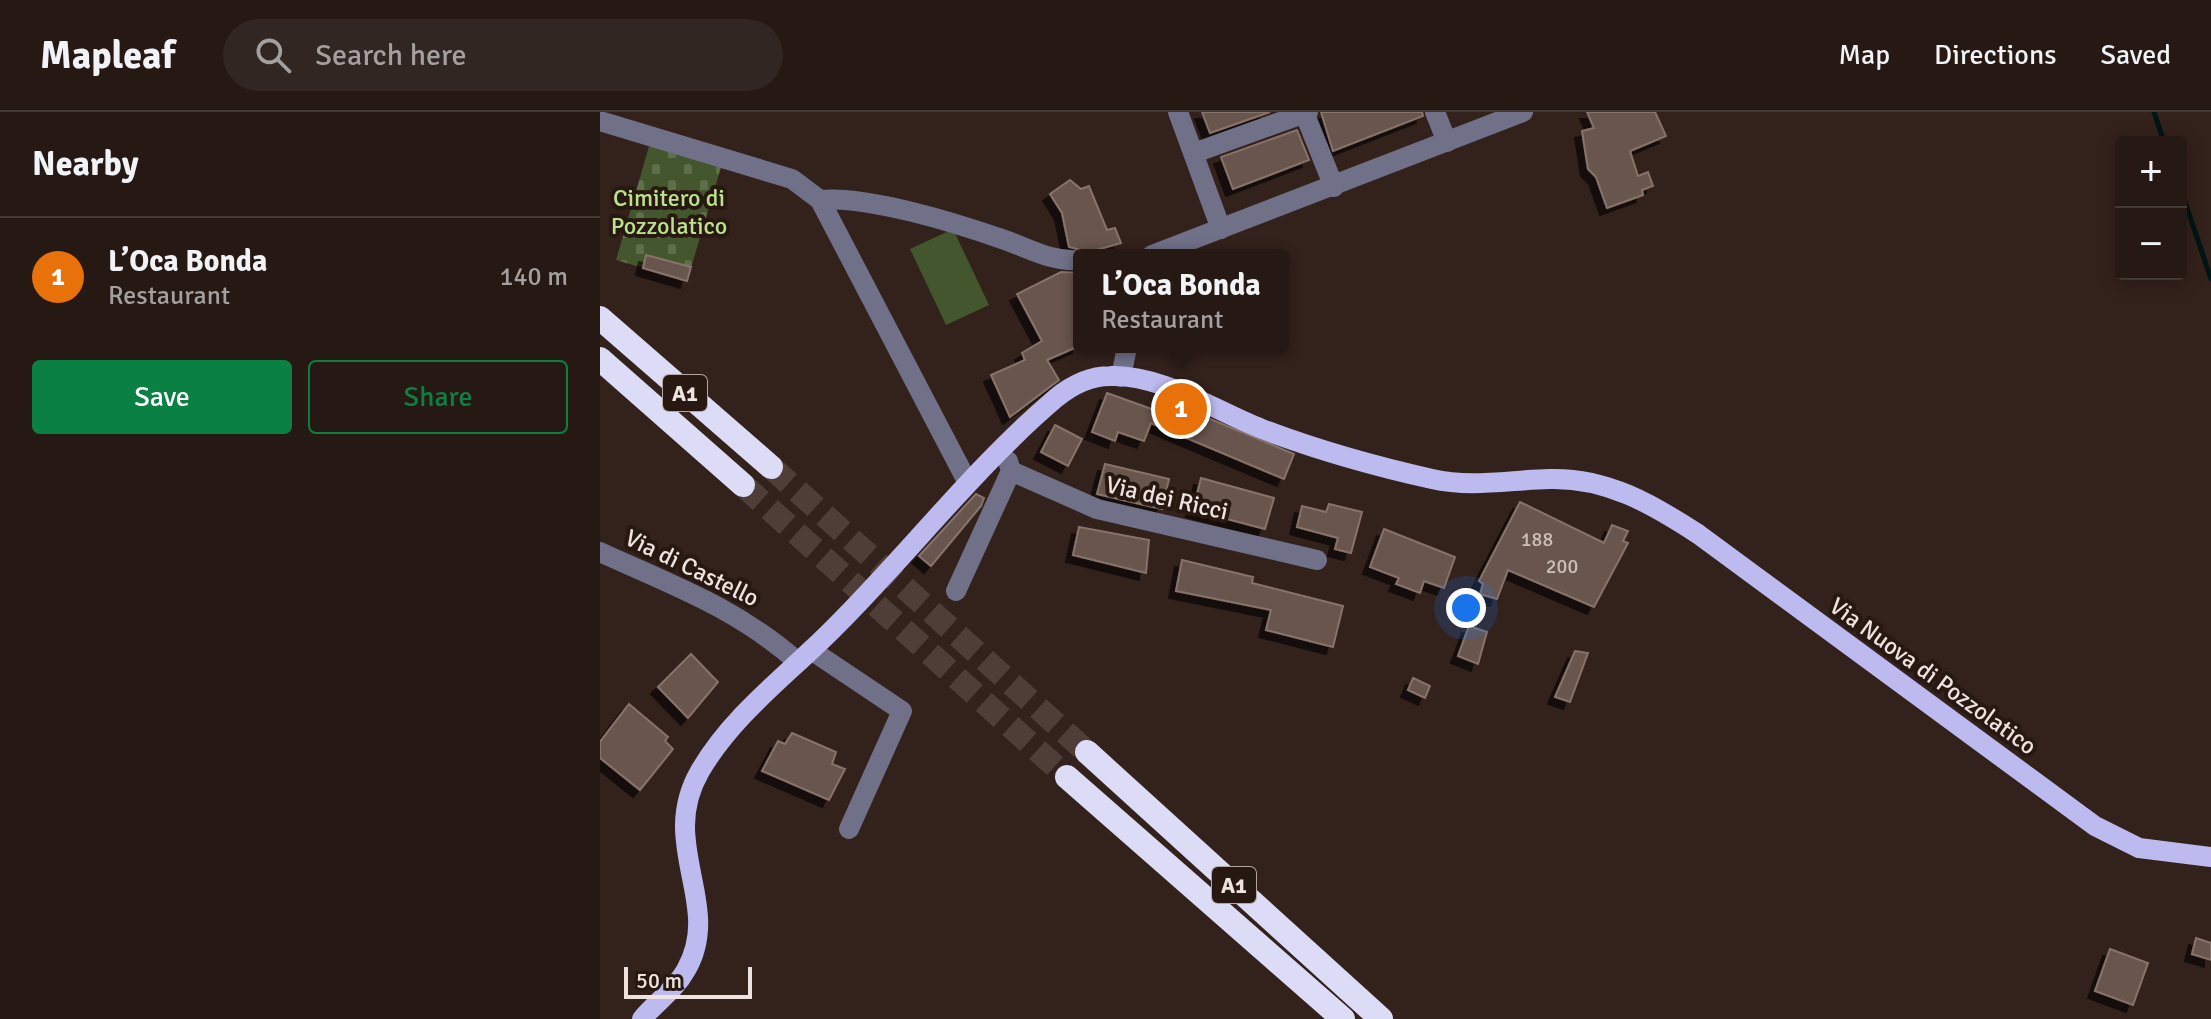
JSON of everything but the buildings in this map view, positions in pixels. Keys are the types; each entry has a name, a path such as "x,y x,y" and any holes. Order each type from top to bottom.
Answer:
{"highway":[{"name":"A1","path":"600,318 771,467"},
{"name":"A1","path":"600,359 743,485"},
{"name":"A1","path":"1087,752 1381,1019"},
{"name":"A1","path":"1067,777 1343,1019"}],"main road":[{"path":"642,1019 678,983 697,944 699,918 683,829 694,782 724,736 968,483 1070,388 1085,380 1121,377"},
{"name":"Via Nuova di Pozzolatico","path":"1121,377 1169,389 1294,441 1435,480 1476,485 1566,479 1601,484 1639,498 1698,534 2095,826 2139,848 2211,857"}],"street":[{"path":"1178,112 1221,229"},
{"path":"1194,153 1306,112 1334,187"},
{"path":"1435,112 1447,142"},
{"path":"1168,249 1523,112"},
{"path":"600,121 792,179 820,200 968,483"},
{"path":"820,200 859,200 1001,238 1060,262 1073,261"},
{"path":"1121,377 1126,353"},
{"path":"956,591 1011,471 1010,463 1000,452"},
{"name":"Via dei Ricci","path":"1011,471 1097,509 1317,560"},
{"name":"Via di Castello","path":"600,552 733,613 902,711 849,829"}],"green space":[{"name":"Cimitero di Pozzolatico","path":"650,143 722,164 687,281 616,260"},
{"path":"953,229 989,305 946,325 910,249"}],"waterway":[{"path":"2154,112 2162,136"},
{"path":"2187,208 2211,279"}],"tunnel":[{"path":"771,467 1087,752"},
{"path":"743,485 1067,777"}],"place":[{"name":"L’Oca Bonda","path":"1181,409"}]}
